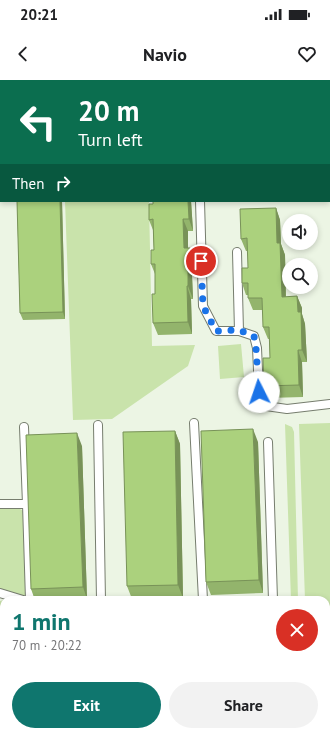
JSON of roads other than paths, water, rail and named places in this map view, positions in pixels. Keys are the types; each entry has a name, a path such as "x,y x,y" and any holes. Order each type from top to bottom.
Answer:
{"lane":[{"path":"200,202 203,306 216,331 239,330 254,336 259,392 266,406 287,409 330,404"},
{"path":"237,252 239,330"},
{"path":"194,423 202,596"},
{"path":"98,425 101,596"},
{"path":"24,427 30,596"},
{"path":"268,442 273,596"},
{"path":"0,504 27,504"},
{"path":"0,593 10,596"}]}
